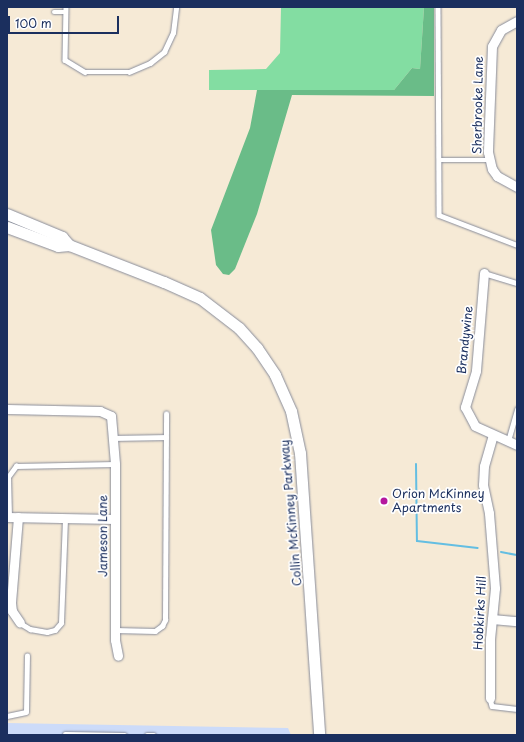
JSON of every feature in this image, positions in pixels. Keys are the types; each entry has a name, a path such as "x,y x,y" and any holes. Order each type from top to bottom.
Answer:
{"street":[{"name":"Sherbrooke Lane","path":"517,21 501,30 492,46 489,160 497,176 517,187"},
{"name":"Collin McKinney Parkway","path":"7,214 62,236 69,245"},
{"name":"Collin McKinney Parkway","path":"7,227 58,246 69,245 178,287 215,308 257,348 281,386 295,424 300,452 319,735"},
{"name":"Brandywine","path":"484,273 476,371 465,407 475,426 493,435"},
{"name":"Jameson Lane","path":"7,409 100,411 111,416 116,464 115,630 118,656"},
{"path":"493,435 517,445"},
{"name":"Hobkirks Hill","path":"490,698 492,619 495,588 489,513 483,485 484,466 493,435"},
{"path":"20,624 12,611 11,603 11,517 115,519"},
{"path":"492,619 517,620"}],"lane":[{"path":"54,12 66,9 65,60 85,72 129,72 150,63 164,52 173,33 176,7"},
{"path":"438,7 439,215 517,245"},
{"path":"438,160 489,160"},
{"path":"484,273 517,283"},
{"path":"508,441 517,409"},
{"path":"115,630 155,631 164,623 166,414"},
{"path":"114,438 166,437"},
{"path":"11,517 8,477 16,466 116,464"},
{"path":"20,624 30,629 47,632 58,628 61,623 65,518"},
{"path":"7,716 26,712 27,656"},
{"path":"490,698 492,706 517,709"},
{"path":"65,734 124,735"},
{"path":"147,735 154,735"}],"shaded area":[{"path":"7,723 288,728 291,735 7,735"}],"green space":[{"path":"281,7 424,7 420,69 412,68 394,90 209,90 209,70 266,69 280,53"},
{"path":"424,7 434,7 434,96 292,95 257,214 235,269 229,275 223,274 216,265 211,230 250,128 257,90 394,90 412,68 420,69"}],"waterway":[{"path":"416,464 417,541 478,548"},
{"path":"501,552 517,555"}],"place":[{"name":"Orion McKinney Apartments","path":"384,501"}]}
